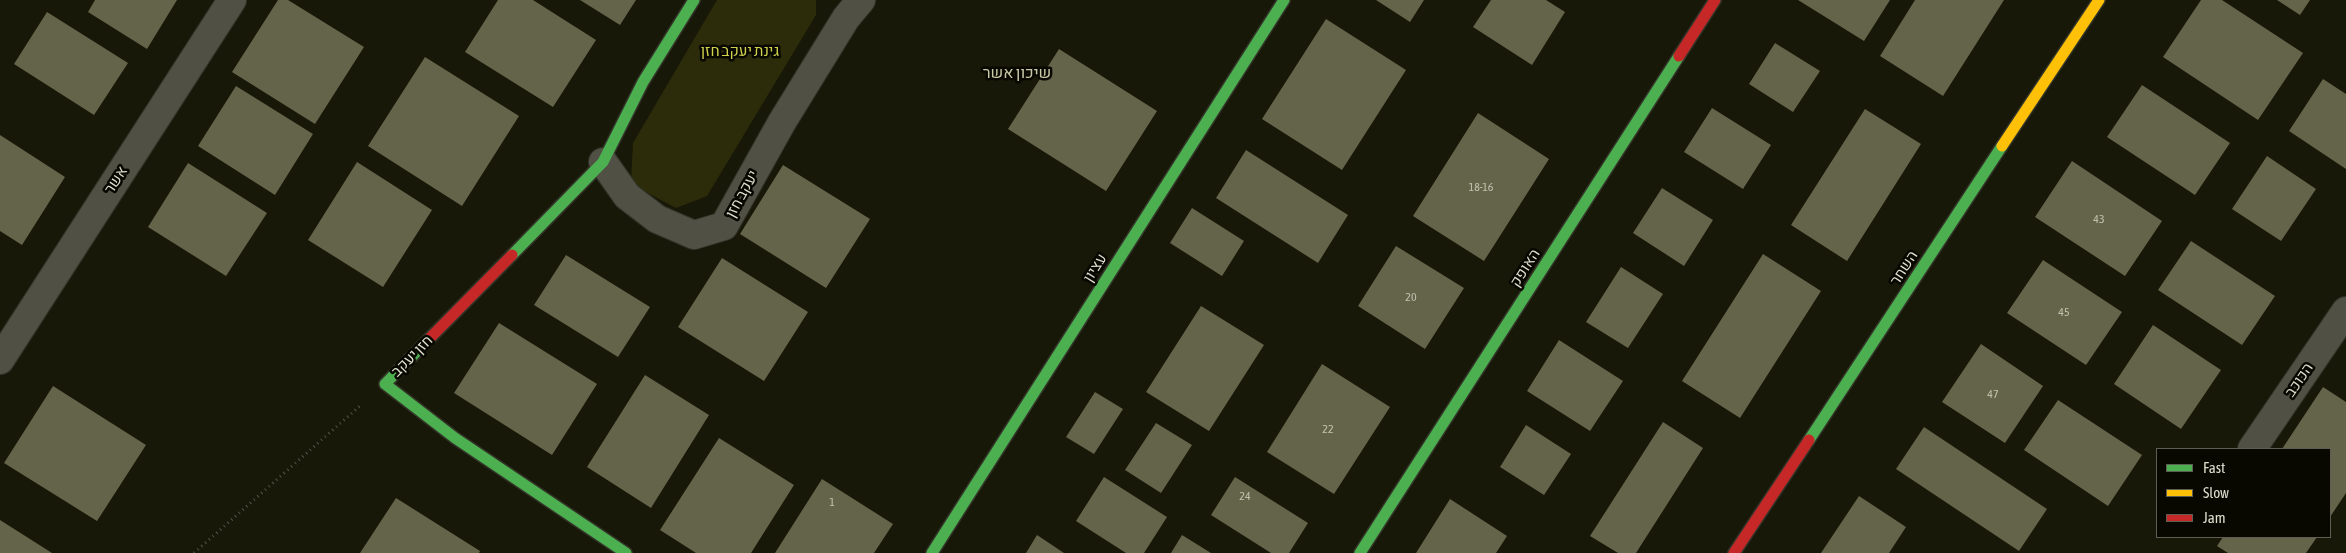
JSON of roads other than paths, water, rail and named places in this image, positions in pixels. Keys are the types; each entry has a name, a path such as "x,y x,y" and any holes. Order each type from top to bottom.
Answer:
{"street":[{"name":"אשר","path":"0,360 232,0"},
{"path":"603,162 643,82 694,0"},
{"name":"עציון","path":"932,553 1284,0"},
{"name":"האופק","path":"1360,553 1715,0"},
{"name":"השחר","path":"1734,553 2099,0"},
{"name":"יעקב חזן","path":"603,162 627,196 657,219 694,235 724,226 850,6"},
{"name":"חזן יעקב","path":"603,162 385,384 455,438 626,553"},
{"name":"הכוכב","path":"2253,448 2346,311"}],"district":[{"name":"שיכון אשר","path":"1017,73"}],"park label":[{"name":"גינת יעקב חזן","path":"740,51"}]}
